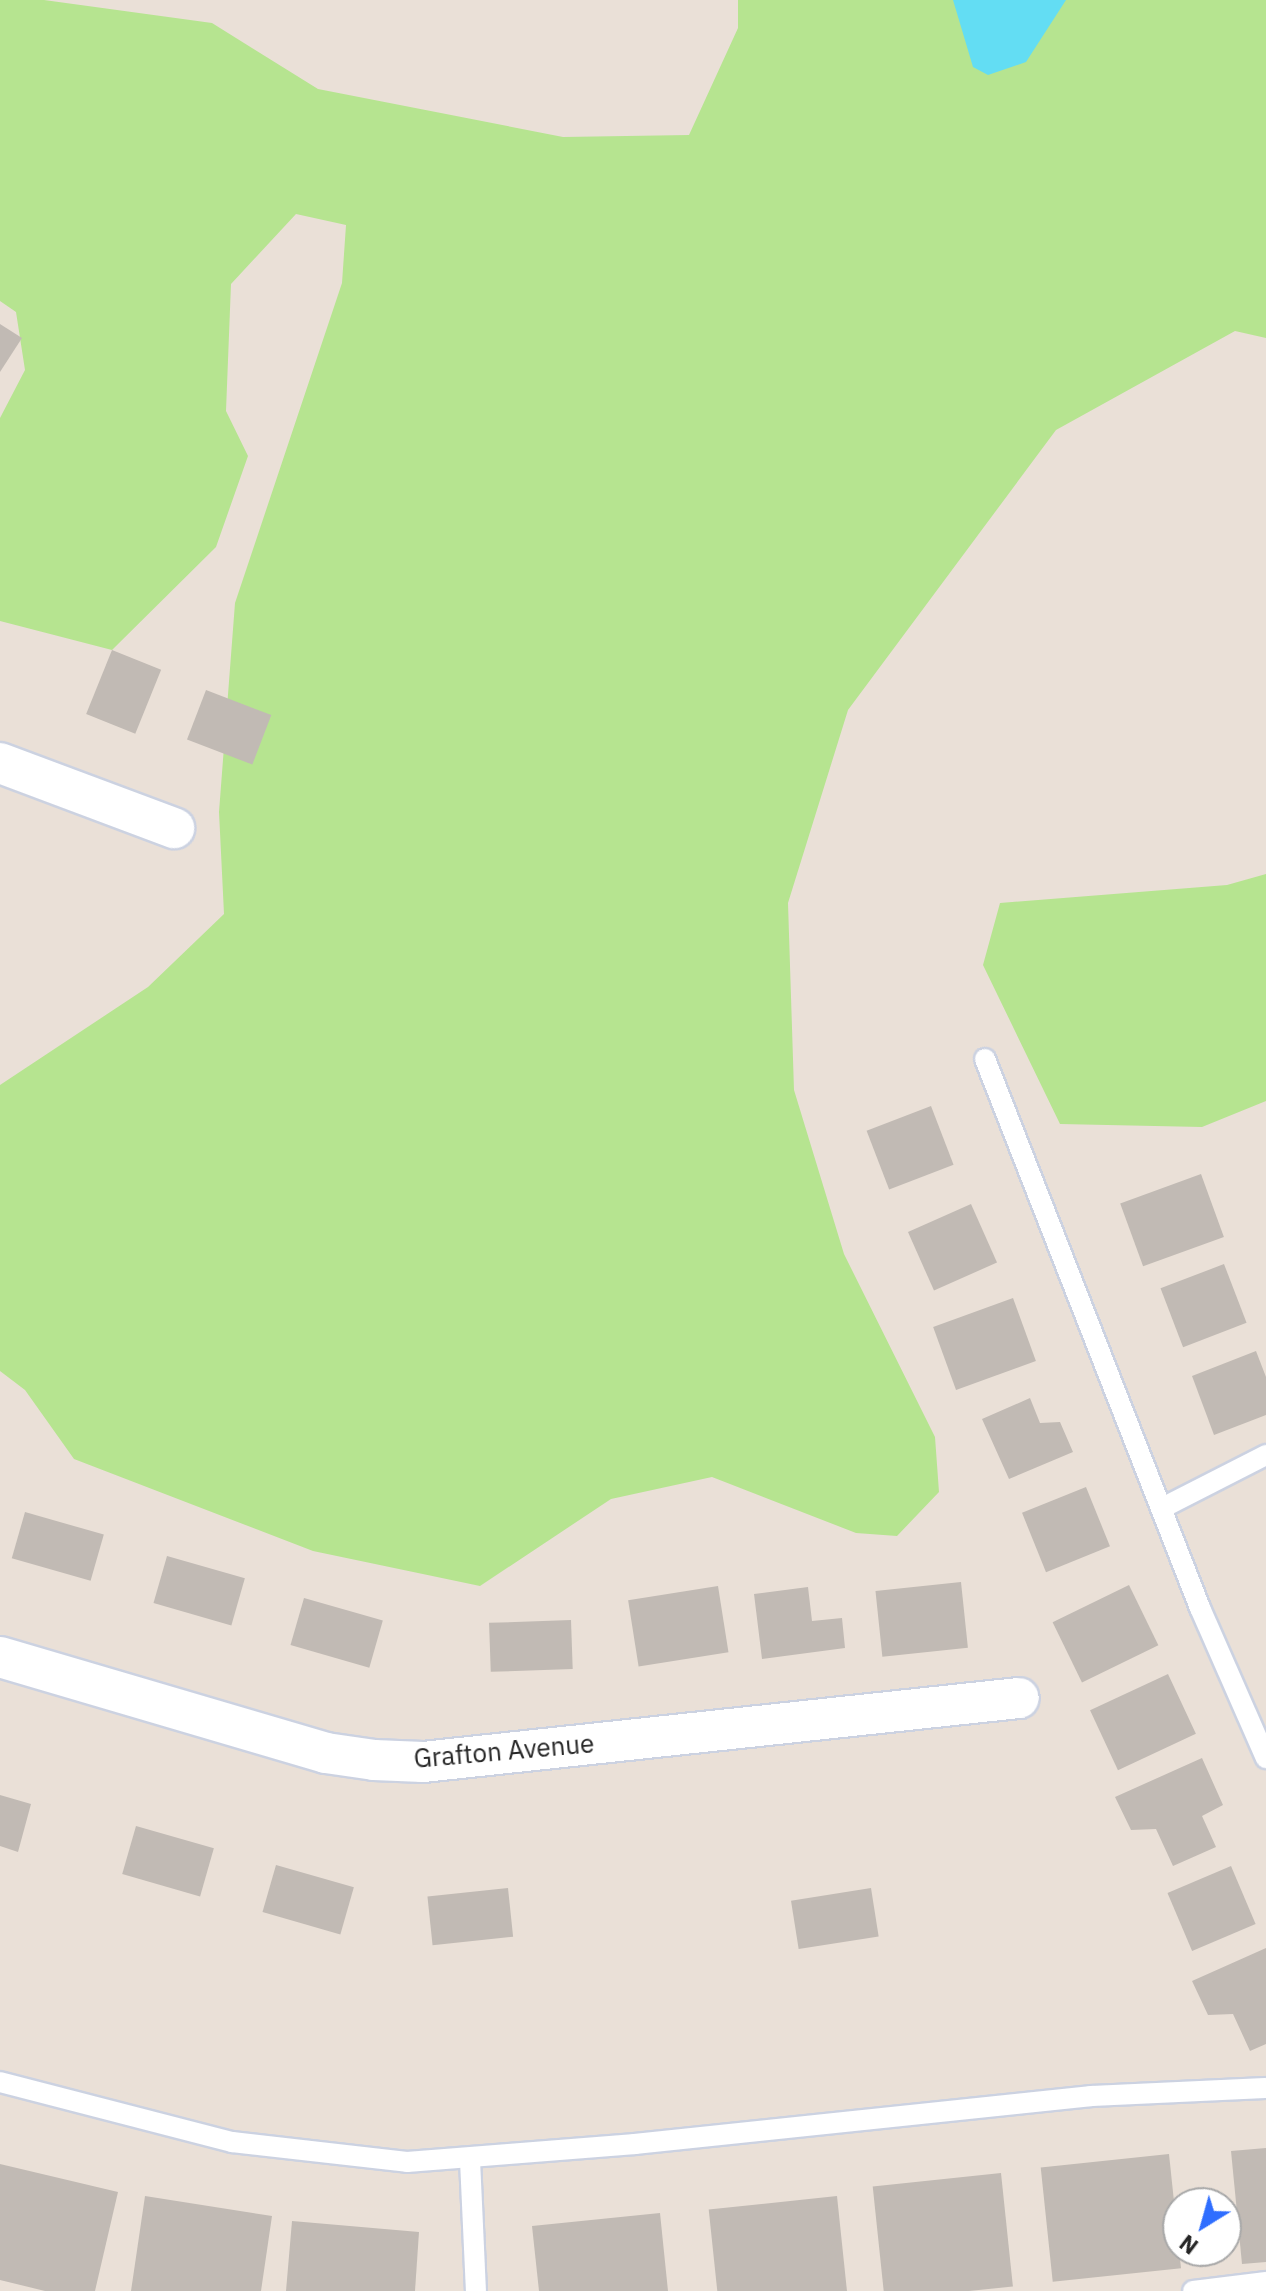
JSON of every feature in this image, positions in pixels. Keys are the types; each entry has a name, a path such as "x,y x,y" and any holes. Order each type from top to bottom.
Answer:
{"street":[{"path":"0,763 174,828"},
{"name":"Grafton Avenue","path":"0,1657 326,1753 374,1760 423,1762 1019,1698"}],"lane":[{"path":"985,1059 1162,1508 1266,1758"},
{"path":"1162,1508 1266,1455"},
{"path":"0,2082 232,2142 368,2160 470,2160 1091,2096 1266,2088"},
{"path":"470,2160 476,2291"},
{"path":"1193,2291 1266,2282"}],"green space":[{"path":"0,0 44,0 212,23 318,89 563,137 689,135 738,28 738,0 1266,0 1266,338 1235,331 1056,430 848,710 788,903 794,1090 844,1254 935,1437 939,1492 897,1536 856,1533 712,1477 611,1499 480,1586 313,1551 74,1459 25,1390 0,1371 0,1085 148,987 224,914 219,812 235,603 342,283 346,225 296,214 231,284 226,411 248,456 216,547 112,650 0,621 0,418 25,370 16,312 0,301"},
{"path":"1266,874 1266,1101 1202,1127 1060,1124 983,965 1000,903 1227,885"}],"water":[{"path":"953,0 1066,0 1026,62 988,75 973,67"}],"building":[{"path":"0,324 22,338 0,372"},
{"path":"112,650 161,670 135,734 86,714"},
{"path":"206,690 271,715 252,765 187,739"},
{"path":"931,1106 954,1165 889,1190 867,1131"},
{"path":"1201,1174 1224,1237 1143,1266 1120,1203"},
{"path":"971,1204 997,1262 934,1291 908,1232"},
{"path":"1224,1264 1247,1323 1183,1347 1161,1288"},
{"path":"1013,1298 1036,1361 956,1390 933,1327"},
{"path":"1256,1351 1266,1377 1266,1415 1214,1435 1192,1376"},
{"path":"1030,1398 1040,1423 1060,1422 1073,1452 1009,1479 982,1419"},
{"path":"1086,1487 1110,1546 1046,1572 1022,1513"},
{"path":"25,1512 104,1535 91,1581 12,1558"},
{"path":"167,1556 245,1578 231,1625 153,1603"},
{"path":"961,1582 968,1648 882,1657 875,1591"},
{"path":"1129,1585 1158,1645 1082,1682 1053,1622"},
{"path":"718,1586 728,1652 639,1666 628,1600"},
{"path":"808,1587 812,1621 842,1618 845,1648 762,1659 754,1594"},
{"path":"304,1598 383,1621 369,1668 290,1645"},
{"path":"571,1620 573,1669 491,1672 489,1623"},
{"path":"1168,1674 1196,1734 1118,1770 1090,1710"},
{"path":"1202,1758 1223,1805 1202,1816 1216,1847 1173,1866 1156,1829 1131,1830 1115,1797"},
{"path":"0,1795 31,1804 18,1852 0,1846"},
{"path":"136,1826 214,1848 200,1896 122,1874"},
{"path":"276,1865 354,1887 340,1934 262,1912"},
{"path":"1231,1866 1256,1924 1192,1951 1167,1893"},
{"path":"508,1888 513,1937 433,1945 427,1896"},
{"path":"871,1888 879,1936 799,1949 791,1901"},
{"path":"1266,1948 1266,2044 1250,2051 1233,2014 1208,2015 1192,1981"},
{"path":"1266,2148 1266,2262 1242,2264 1242,2187 1235,2187 1231,2151"},
{"path":"1169,2154 1172,2187 1162,2187 1162,2267 1181,2268 1053,2282 1041,2167"},
{"path":"0,2164 118,2192 95,2291 45,2291 0,2280"},
{"path":"1001,2173 1013,2286 969,2291 884,2291 873,2186"},
{"path":"145,2196 272,2216 261,2291 131,2291"},
{"path":"837,2196 847,2291 717,2291 709,2209"},
{"path":"660,2213 668,2291 539,2291 532,2226"},
{"path":"292,2221 419,2232 415,2291 286,2291"}]}
